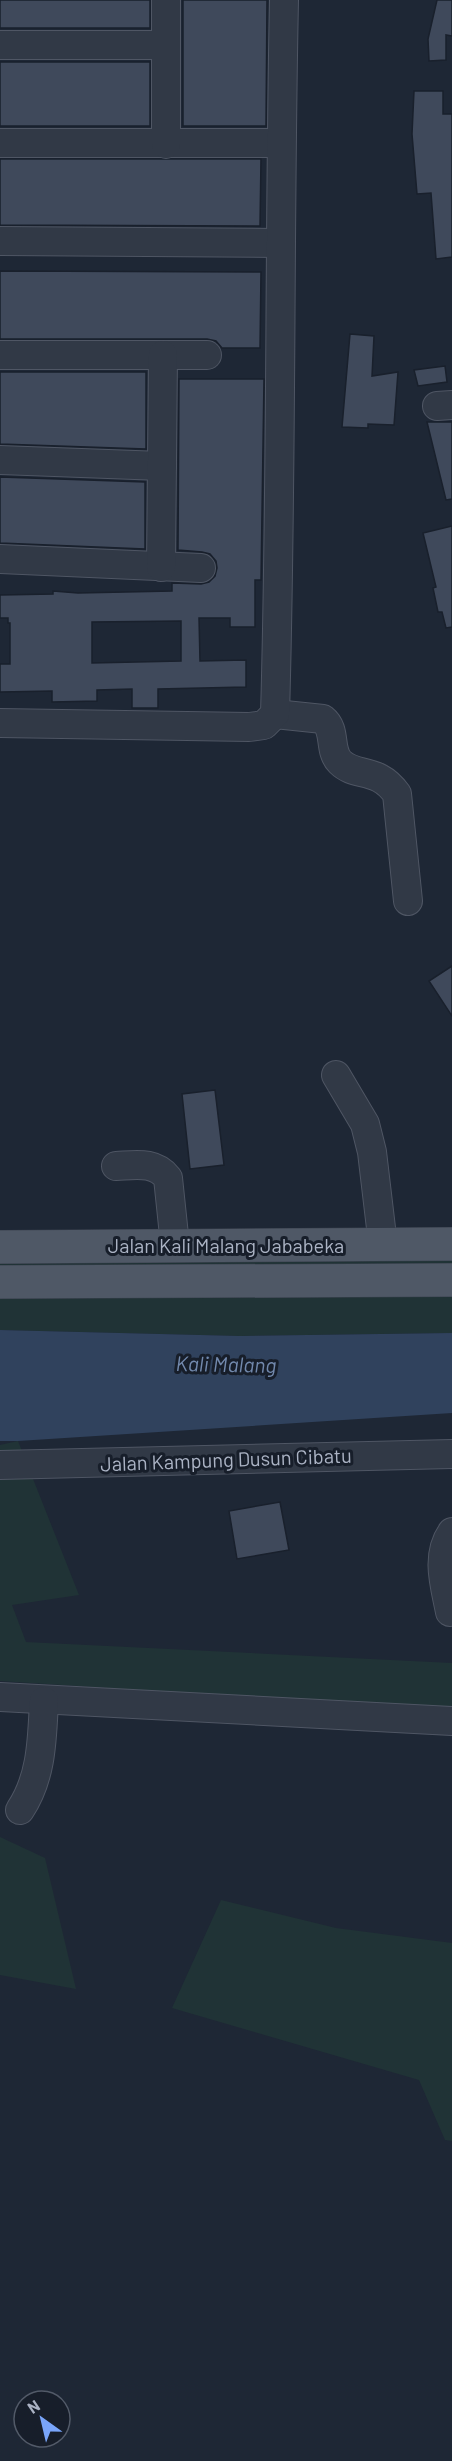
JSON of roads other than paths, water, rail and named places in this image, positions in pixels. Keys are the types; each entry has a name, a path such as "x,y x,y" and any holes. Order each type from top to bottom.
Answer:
{"main road":[{"name":"Jalan Kali Malang Jababeka","path":"0,1247 452,1245"},
{"name":"Jalan Kali Malang Jababeka","path":"0,1282 452,1280"}],"street":[{"path":"166,0 166,144"},
{"path":"0,723 249,727 264,725 275,714 279,586 279,243 284,0"},
{"path":"0,45 166,45"},
{"path":"0,143 281,143"},
{"path":"0,241 279,243"},
{"path":"0,355 207,355"},
{"path":"161,567 163,355"},
{"path":"0,460 162,466"},
{"path":"0,560 201,567"},
{"path":"275,714 323,719 329,724 333,748 340,762 355,770 376,774 390,784 397,794 408,901"},
{"path":"336,1075 365,1124 372,1152 383,1245"},
{"path":"116,1166 145,1164 161,1170 168,1178 175,1245"},
{"name":"Jalan Kampung Dusun Cibatu","path":"0,1465 452,1454"},
{"path":"450,1612 441,1567 448,1538 452,1532"},
{"path":"0,1697 452,1721"},
{"path":"20,1810 31,1793 35,1781 41,1753 44,1701"}],"water":[{"name":"Kali Malang","path":"0,1330 240,1336 452,1333 452,1413 0,1441"}]}
